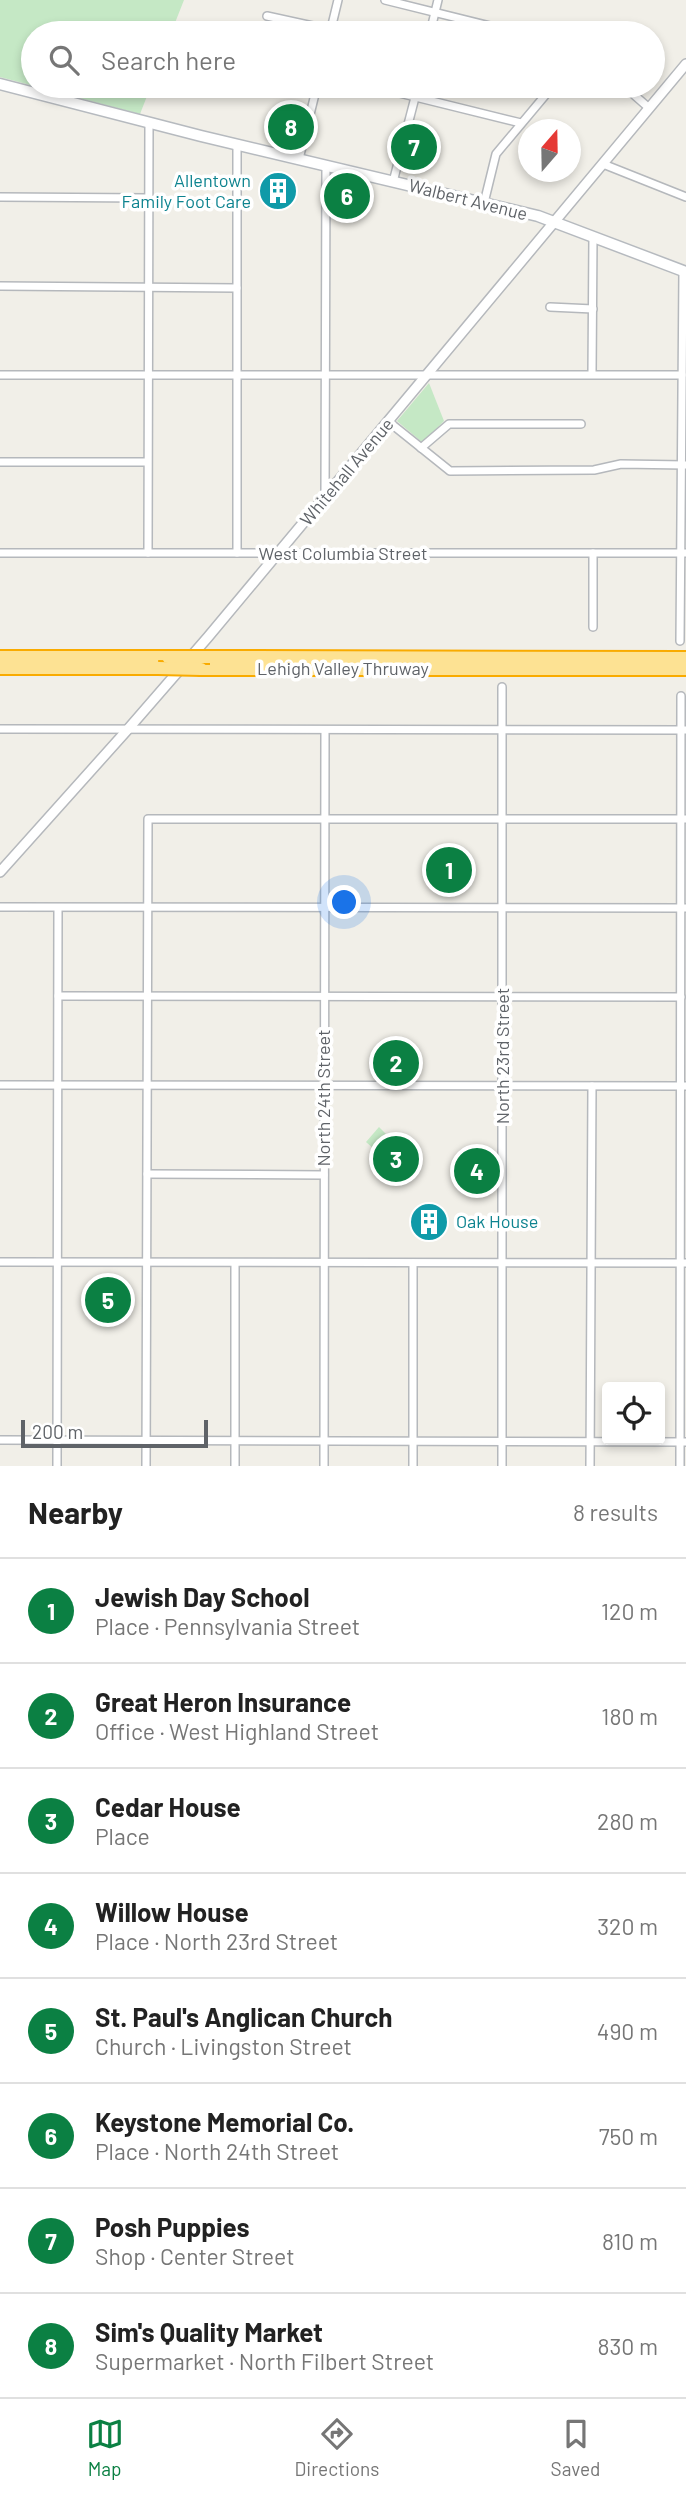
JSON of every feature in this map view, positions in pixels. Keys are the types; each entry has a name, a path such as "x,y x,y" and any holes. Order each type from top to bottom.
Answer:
{"highway":[{"name":"Lehigh Valley Thruway","path":"0,657 686,658"},
{"name":"Lehigh Valley Thruway","path":"0,668 686,669"}],"main road":[{"name":"Walbert Avenue","path":"0,84 21,89"},
{"name":"Walbert Avenue","path":"55,98 555,222 685,272"}],"street":[{"path":"333,21 338,0"},
{"path":"385,0 468,21"},
{"path":"433,21 438,0"},
{"path":"267,16 287,21"},
{"name":"Whitehall Avenue","path":"665,89 686,64"},
{"path":"299,159 314,98"},
{"path":"393,181 414,98"},
{"path":"423,98 518,122"},
{"path":"524,119 543,98"},
{"path":"638,98 649,108"},
{"name":"Whitehall Avenue","path":"0,872 129,729 278,554 657,98"},
{"path":"148,553 149,122"},
{"path":"484,203 496,154 518,127"},
{"path":"237,144 237,553"},
{"path":"603,164 686,197"},
{"path":"325,498 326,165"},
{"path":"0,197 148,198"},
{"path":"592,374 593,237"},
{"path":"680,641 684,553 682,375 685,272"},
{"path":"0,286 237,288"},
{"path":"550,307 593,309"},
{"path":"0,375 682,375"},
{"path":"389,422 450,471 594,470 621,464 684,465"},
{"path":"421,448 449,424 581,424"},
{"path":"0,462 147,462"},
{"name":"West Columbia Street","path":"0,553 684,553"},
{"path":"593,554 593,627"},
{"name":"North 23rd Street","path":"502,687 502,1466"},
{"path":"680,1466 683,1442 681,997 684,730 681,696"},
{"path":"0,729 684,730"},
{"name":"North 24th Street","path":"324,1466 325,730"},
{"path":"146,1466 148,819 683,819"},
{"path":"0,907 683,908"},
{"path":"57,1466 58,908"},
{"path":"58,996 681,997"},
{"path":"0,1085 683,1086"},
{"path":"590,1466 592,1086"},
{"path":"146,1174 324,1175"},
{"path":"0,1262 683,1263"},
{"path":"235,1263 235,1466"},
{"path":"413,1263 413,1466"},
{"path":"0,1440 683,1442"}],"green space":[{"path":"0,0 184,0 176,21 21,21 21,83 0,77"},
{"path":"79,98 146,98 140,114"},
{"path":"429,383 444,421 423,443 397,421"},
{"path":"379,1127 387,1135 374,1149 366,1142"}],"place":[{"name":"Sim's Quality Market","path":"291,127"},
{"name":"Posh Puppies","path":"414,147"},
{"name":"Allentown Family Foot Care","path":"278,191"},
{"name":"Keystone Memorial Co.","path":"347,196"},
{"name":"Jewish Day School","path":"449,870"},
{"name":"Great Heron Insurance","path":"396,1063"},
{"name":"Cedar House","path":"396,1159"},
{"name":"Willow House","path":"477,1171"},
{"name":"Oak House","path":"429,1222"},
{"name":"St. Paul's Anglican Church","path":"108,1300"}]}
